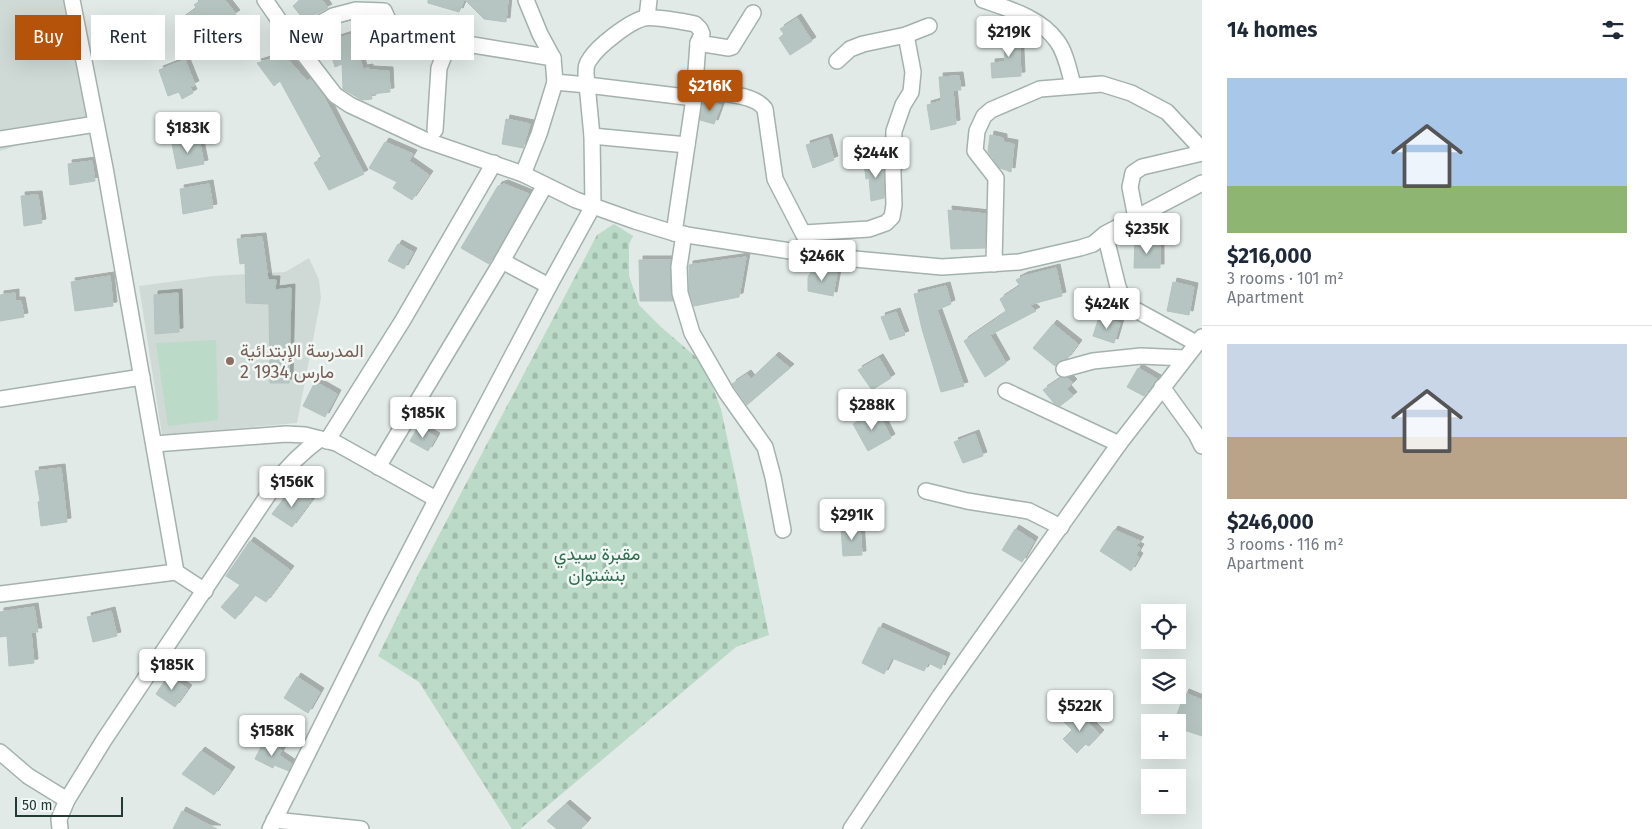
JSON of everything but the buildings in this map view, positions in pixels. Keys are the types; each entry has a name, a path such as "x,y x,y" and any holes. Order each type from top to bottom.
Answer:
{"street":[{"path":"72,0 105,168 176,572"},
{"path":"265,0 275,15"},
{"path":"523,174 539,134 554,82 553,58 540,34 526,0"},
{"path":"647,17 649,0"},
{"path":"983,0 1017,12 1042,25 1058,41 1073,85"},
{"path":"337,15 356,10 384,11 386,15"},
{"path":"698,43 725,48 732,47 753,13"},
{"path":"361,829 272,824 436,499 593,206 592,136 586,66 590,58 601,47 637,21 647,17 695,24 702,34 698,43 679,234 680,293 692,333 726,392 765,447 773,476 783,530"},
{"path":"837,60 850,49 863,44 906,35 929,26"},
{"path":"804,233 869,229 886,223 892,217 894,205 894,131 911,92 912,72 906,35"},
{"path":"474,45 553,58"},
{"path":"308,60 335,95 350,105 425,140 523,174 576,200 679,234 813,255 942,267 1019,262 1093,244 1105,234 1202,184"},
{"path":"434,130 439,68 442,60"},
{"path":"554,82 694,95 716,92 736,95 762,104 766,109 775,179 804,233 813,255"},
{"path":"994,264 996,178 975,151 978,131 984,116 991,110 1040,89 1102,84 1131,93 1167,112 1195,142 1202,153 1142,167 1134,173 1130,187 1136,218"},
{"path":"0,139 96,124"},
{"path":"592,136 687,145"},
{"path":"60,829 59,819 67,800 104,740 287,467 308,448 324,440 403,320 494,163"},
{"path":"378,467 502,261 545,185"},
{"path":"851,829 940,696 1119,444 1199,340 1134,309 1122,299 1105,234"},
{"path":"502,261 549,286"},
{"path":"1064,369 1093,361 1141,356 1185,358"},
{"path":"0,399 142,377"},
{"path":"1162,387 1196,434 1202,446"},
{"path":"1006,391 1119,444"},
{"path":"154,444 286,434 305,435 336,443 436,499"},
{"path":"926,491 967,501 1029,511 1061,527"},
{"path":"0,594 176,572 205,591"},
{"path":"0,752 28,776 67,800"}],"shaded area":[{"path":"0,0 71,0 73,15 15,15 15,60 80,60 89,123 0,151"},
{"name":"المدرسة الإبتدائية 2 مارس 1934","path":"309,258 319,280 321,298 297,423 162,435 139,286 213,276 285,272"}],"green space":[{"name":"مقبرة سيدي بنشتوان","path":"614,224 633,236 629,244 629,276 639,305 661,327 704,364 721,409 769,635 736,647 520,829 512,829 419,682 378,656 419,573 597,235"},
{"path":"216,340 218,420 168,426 156,343"}],"place":[{"name":"المدرسة الإبتدائية 2 مارس 1934","path":"230,361"}]}
